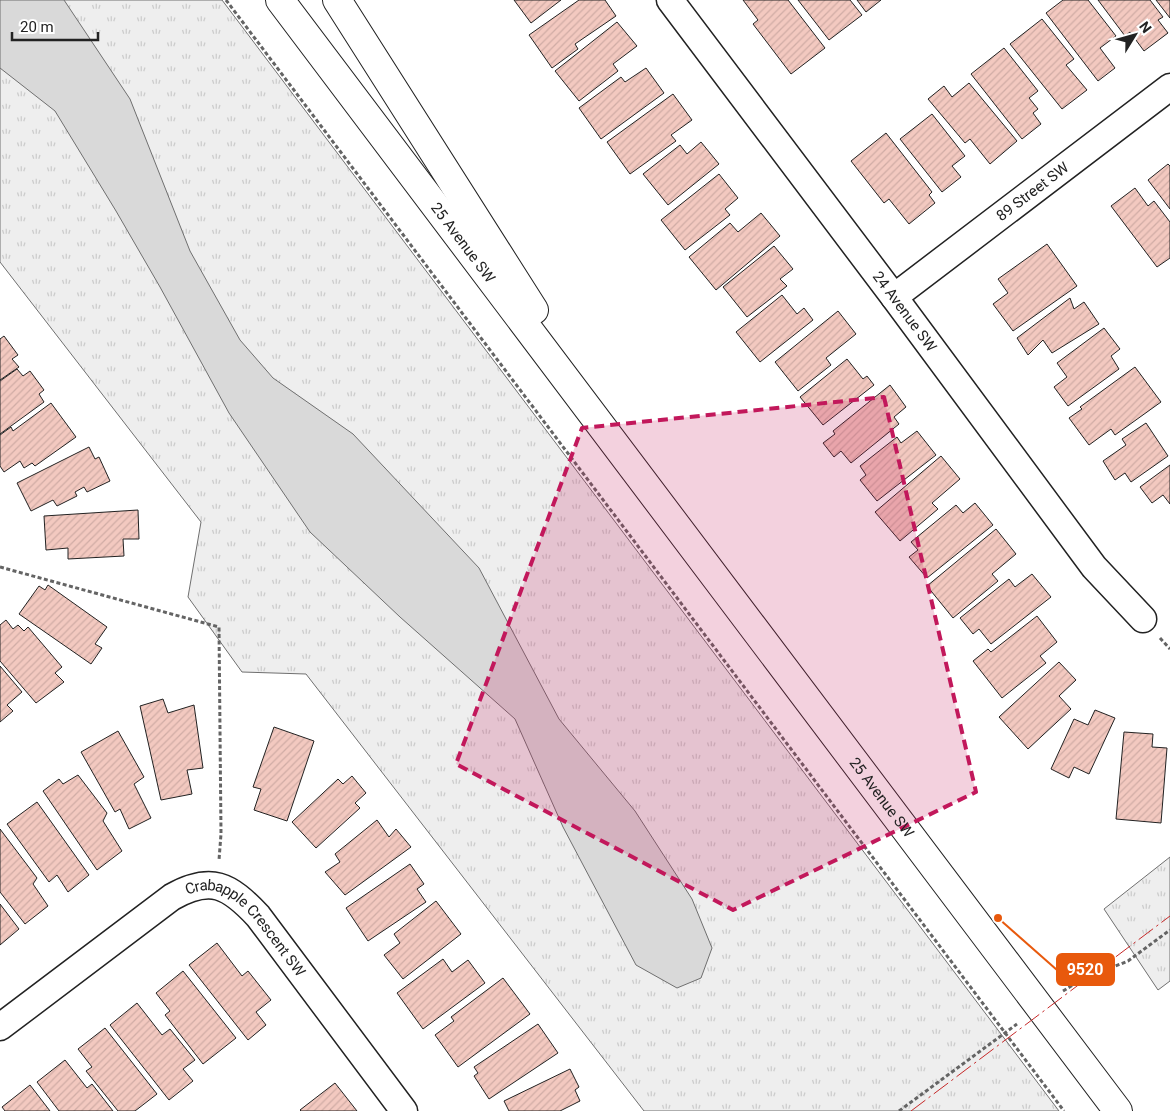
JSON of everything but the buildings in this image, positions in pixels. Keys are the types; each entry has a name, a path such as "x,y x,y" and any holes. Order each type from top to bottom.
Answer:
{"main road":[{"name":"25 Avenue SW","path":"280,0 1118,1111"},
{"name":"25 Avenue SW","path":"337,0 644,485"}],"street":[{"name":"24 Avenue SW","path":"670,0 894,297 1094,567 1143,619"},
{"name":"89 Street SW","path":"894,297 1170,87"},
{"name":"Crabapple Crescent SW","path":"0,1027 172,897 199,885 217,886 232,892 246,902 258,916 404,1111"}],"path":[{"path":"226,0 1004,1034 1064,1111"},
{"path":"0,567 219,627 220,834 217,886"},
{"path":"1061,992 1081,980 1128,961 1170,930"},
{"path":"899,1111 1014,1026"}],"highlighted area":[{"path":"884,397 976,792 733,910 456,764 582,428"}],"green space":[{"path":"0,0 222,0 1059,1111 644,1111 306,674 242,672 188,597 201,522 0,262"},
{"path":"1170,857 1170,981 1158,990 1104,909"}],"shaded area":[{"path":"0,0 64,0 130,99 190,251 240,340 273,378 353,434 479,568 559,719 635,811 692,899 712,948 701,978 677,988 636,965 563,827 515,719 400,617 310,532 229,413 160,287 55,111 0,68"}],"power":[{"path":"911,1111 1170,916"}],"place":[{"name":"9520","path":"998,918"}]}
